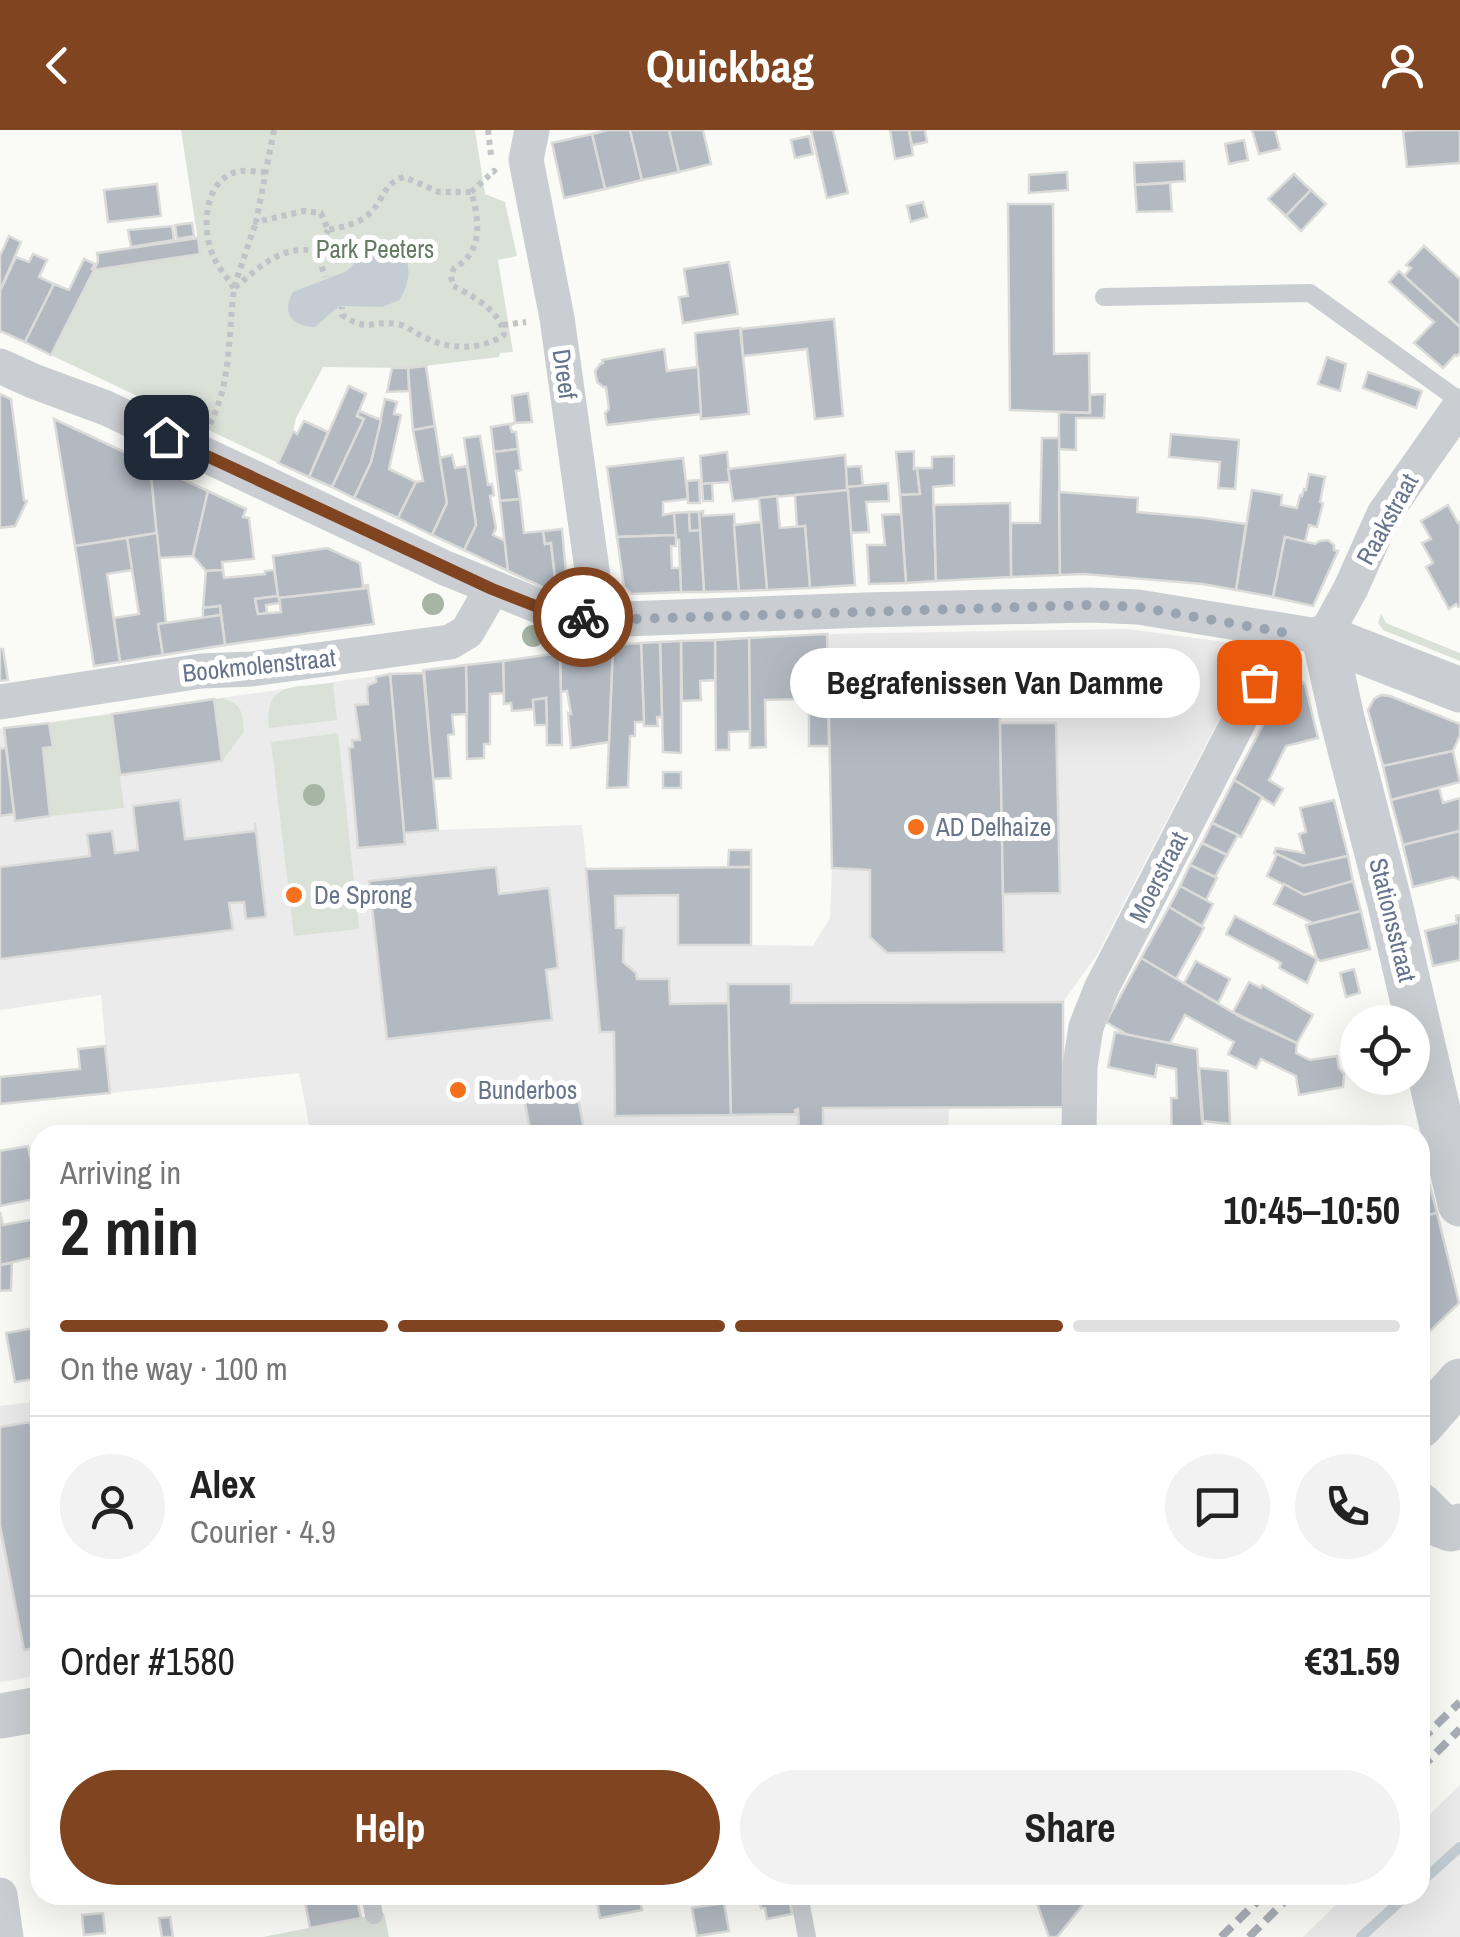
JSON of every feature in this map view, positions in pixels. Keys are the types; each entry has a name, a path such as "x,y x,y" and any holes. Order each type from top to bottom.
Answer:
{"street":[{"name":"Dreef","path":"532,130 526,160 558,318 599,620"},
{"path":"0,366 106,408 492,589 551,612 599,620 1090,605 1138,607 1303,635 1460,690"},
{"name":"Raakstraat","path":"1303,635 1351,588 1384,514 1460,403"},
{"name":"Bookmolenstraat","path":"0,702 201,671 252,669 450,642 467,632 492,589"},
{"name":"Moerstraat","path":"1079,1125 1080,1066 1086,1027 1101,990 1259,682 1303,635"},
{"name":"Stationsstraat","path":"1303,635 1342,718 1460,1204"},
{"path":"1430,1415 1460,1381"},
{"path":"1430,1515 1451,1530 1460,1526"},
{"path":"0,1716 30,1710"},
{"path":"0,1895 6,1937"}],"lane":[{"path":"1104,296 1310,293 1460,403"},
{"path":"372,1905 374,1915"},
{"path":"801,1905 807,1937"}],"path":[{"path":"195,451 223,392 234,288 256,222 274,130"},
{"path":"488,130 494,171"},
{"path":"234,288 212,253 206,218 213,191 226,177 239,171 266,172"},
{"path":"328,230 371,213 383,192 404,176 440,192 470,192 478,225 475,248 450,276 453,286 467,292 503,325 504,335 490,344 449,347 392,323 358,326 342,315 342,307"},
{"path":"256,222 304,211 322,213 328,230 317,251 325,278"},
{"path":"234,288 279,253 302,248 317,251"}],"shaded area":[{"path":"379,246 401,250 405,257 408,275 400,300 382,307 342,306 314,327 291,317 288,306 293,292 347,271 361,256"},
{"path":"1127,629 1240,644 1248,663 1098,953 1063,1002 1063,1107 949,1107 948,1125 309,1125 299,1073 110,1093 101,995 0,1010 0,729 390,674 438,830 582,825 587,869 751,867 752,945 813,946 830,918 827,634"},
{"path":"30,1402 30,1677 2,1682 0,1681 0,1406"},
{"path":"1460,1785 1460,1937 1303,1937 1336,1905 1430,1905 1430,1814"}],"green space":[{"name":"Park Peeters","path":"181,130 475,130 485,194 505,202 517,256 498,260 513,352 408,368 323,367 278,463 51,355 94,270 200,254"},
{"path":"1381,614 1386,623 1460,653 1460,661 1383,630 1378,623"},
{"path":"333,683 337,720 269,728 269,712 277,694 295,687"},
{"path":"222,698 240,710 244,732 222,761 214,699"},
{"path":"112,714 124,808 50,816 43,748 53,746 49,723"},
{"path":"338,733 359,929 294,936 271,742"},
{"path":"384,1913 389,1937 263,1937"}],"building":[{"path":"630,130 642,180 605,189 592,134"},
{"path":"630,130 669,130 679,172 642,180"},
{"path":"669,130 703,130 711,164 679,172"},
{"path":"811,130 833,130 848,193 827,198"},
{"path":"890,130 909,130 913,155 895,159"},
{"path":"909,130 925,130 927,142 912,145"},
{"path":"1252,130 1275,130 1280,149 1259,154"},
{"path":"1460,130 1460,163 1407,167 1403,131"},
{"path":"592,134 605,189 564,198 552,143"},
{"path":"809,136 813,154 795,158 791,140"},
{"path":"1244,140 1248,160 1229,164 1225,144"},
{"path":"1184,161 1185,181 1135,185 1134,163"},
{"path":"1067,172 1068,190 1029,193 1029,175"},
{"path":"1294,174 1311,190 1286,216 1268,199"},
{"path":"1170,183 1172,211 1137,212 1135,185"},
{"path":"157,184 161,216 108,222 104,190"},
{"path":"1311,190 1326,204 1301,231 1286,216"},
{"path":"923,202 927,217 911,222 907,206"},
{"path":"1008,204 1053,204 1054,354 1089,353 1090,413 1010,410"},
{"path":"192,223 194,236 177,239 175,225"},
{"path":"172,226 174,240 131,247 128,230"},
{"path":"9,236 21,242 0,291 0,256"},
{"path":"198,238 200,254 94,270 97,253"},
{"path":"1424,246 1460,279 1460,327 1404,276 1411,268 1406,265"},
{"path":"33,254 47,260 39,277 54,284 25,342 0,331 0,291 16,257 29,262"},
{"path":"84,259 95,264 94,270 51,355 25,342 54,284 69,290"},
{"path":"729,262 738,314 683,323 679,297 688,296 684,269"},
{"path":"1399,271 1460,327 1460,353 1443,368 1414,343 1434,322 1389,282"},
{"path":"834,319 843,416 815,419 807,349 743,356 741,329"},
{"path":"740,328 749,414 701,419 695,333"},
{"path":"664,349 667,371 698,367 701,414 607,425 606,387 597,382 595,371 602,360"},
{"path":"1327,357 1346,364 1340,391 1318,384"},
{"path":"426,366 435,427 413,430 408,368"},
{"path":"392,368 408,368 409,391 387,392"},
{"path":"1368,372 1422,391 1416,408 1363,388"},
{"path":"349,386 366,394 357,416 364,419 332,487 309,477"},
{"path":"528,393 532,422 515,423 512,396"},
{"path":"0,394 11,399 27,501 15,526 0,528"},
{"path":"1105,394 1104,418 1076,418 1076,450 1059,449 1059,412 1090,413 1090,395"},
{"path":"385,399 397,402 394,414 401,415 389,469 416,482 398,518 354,498 371,462"},
{"path":"359,411 381,420 371,462 354,498 332,487 364,419 357,416"},
{"path":"54,419 150,464 157,533 75,546"},
{"path":"304,421 328,432 309,477 278,463 293,431 297,434"},
{"path":"515,423 510,426 516,432 518,449 494,452 491,427"},
{"path":"435,426 447,503 432,535 398,518 416,482 423,481 413,430"},
{"path":"1171,434 1239,440 1235,489 1218,488 1220,462 1169,457"},
{"path":"480,436 488,485 492,484 494,495 490,496 496,528 493,535 505,541 508,571 464,550 476,525 464,438"},
{"path":"1042,438 1059,438 1060,575 1011,577 1011,523 1040,523"},
{"path":"518,449 520,499 500,501 494,452"},
{"path":"914,451 920,494 900,495 896,452"},
{"path":"727,452 730,482 702,484 700,456"},
{"path":"452,455 455,468 467,466 476,525 464,550 432,535 447,503 440,458"},
{"path":"845,455 848,490 733,501 728,469"},
{"path":"954,456 954,485 933,487 936,581 906,583 900,495 920,494 917,468 932,468 932,457"},
{"path":"683,458 688,499 663,502 663,515 674,513 676,535 617,537 607,467"},
{"path":"150,464 208,491 193,556 159,558"},
{"path":"861,466 863,486 847,487 846,467"},
{"path":"1309,474 1325,477 1317,527 1309,525 1305,542 1285,537 1273,597 1236,590 1252,490 1282,495 1281,505 1297,508"},
{"path":"699,480 700,503 688,503 687,481"},
{"path":"712,483 713,501 703,501 702,484"},
{"path":"888,483 889,501 866,502 869,532 851,533 847,487"},
{"path":"848,490 855,585 810,588 805,526 797,527 795,495"},
{"path":"208,491 246,509 243,517 249,518 254,559 222,562 223,570 206,571 193,556"},
{"path":"1059,492 1138,498 1137,512 1246,524 1236,590 1203,584 1060,575"},
{"path":"777,496 780,528 805,526 810,588 767,590 759,498"},
{"path":"520,499 524,533 543,531 545,544 551,543 557,594 508,571 500,501"},
{"path":"1010,503 1011,577 936,581 934,505"},
{"path":"1448,505 1460,522 1460,606 1449,609 1426,567 1433,563 1422,543 1431,539 1421,521"},
{"path":"703,511 703,516 734,514 739,591 704,592 699,512"},
{"path":"689,512 690,531 700,530 704,592 681,592 674,513"},
{"path":"689,512 699,512 700,530 690,531"},
{"path":"901,514 906,583 869,584 867,545 885,545 882,515"},
{"path":"761,522 767,590 739,591 734,525"},
{"path":"562,529 568,594 557,594 551,543 545,544 543,531"},
{"path":"157,533 166,623 158,624 163,655 120,662 114,618 139,614 127,538"},
{"path":"676,535 676,546 671,546 672,568 680,568 681,592 632,594 624,587 617,537"},
{"path":"1285,537 1315,544 1328,540 1338,551 1313,606 1273,597"},
{"path":"127,538 132,570 107,574 120,662 94,666 75,546"},
{"path":"327,548 360,563 363,586 368,588 278,598 273,556"},
{"path":"223,570 224,578 274,570 278,596 255,599 258,614 281,612 279,598 368,588 374,624 225,645 220,606 203,608 206,571"},
{"path":"278,596 280,603 266,605 267,613 258,614 255,599"},
{"path":"220,606 221,615 203,618 203,608"},
{"path":"221,615 225,645 163,655 158,624"},
{"path":"827,634 829,746 809,746 809,699 765,700 766,747 750,748 749,638"},
{"path":"749,638 750,731 729,732 729,750 716,750 715,640"},
{"path":"715,640 715,680 700,681 701,700 682,701 681,641"},
{"path":"681,641 681,753 663,752 660,642"},
{"path":"660,642 662,717 657,717 658,726 644,726 641,643"},
{"path":"641,643 644,722 635,722 635,736 630,736 628,787 607,788 613,645"},
{"path":"613,645 609,742 571,748 568,713 571,714 567,691 561,692 560,653"},
{"path":"3,649 8,680 0,681"},
{"path":"560,653 562,745 547,745 546,698 533,700 534,709 512,711 511,703 504,704 503,661"},
{"path":"503,661 504,693 490,694 490,744 484,744 484,758 467,759 466,665"},
{"path":"466,665 467,714 452,715 454,734 448,735 451,778 433,779 424,670"},
{"name":"AD Delhaize","path":"999,666 1004,952 887,953 870,937 870,870 832,868 828,669"},
{"path":"423,670 438,830 404,833 390,674"},
{"path":"390,674 405,844 358,848 349,748 353,747 352,740 360,740 355,705 368,704 368,685 376,682 376,677"},
{"path":"1291,678 1300,679 1305,685 1318,738 1286,746 1269,780 1283,789 1274,805 1234,780"},
{"path":"1381,695 1460,724 1453,751 1383,766 1368,710"},
{"path":"546,698 547,725 535,725 533,700"},
{"path":"214,699 222,761 120,775 112,714"},
{"path":"49,723 53,747 43,748 50,816 15,821 4,728"},
{"path":"1000,723 1056,723 1060,893 1003,894"},
{"path":"6,748 14,814 0,816 0,749"},
{"path":"1453,751 1460,782 1391,800 1383,766"},
{"path":"663,772 681,772 681,788 663,788"},
{"path":"1234,780 1262,797 1241,837 1212,823"},
{"path":"1439,788 1443,803 1460,798 1460,831 1403,845 1391,800"},
{"path":"180,800 185,839 255,831 255,823 266,917 246,919 244,902 229,903 233,930 0,959 0,867 90,856 87,834 112,831 115,853 138,850 133,806"},
{"path":"1334,800 1348,856 1303,866 1274,853 1276,848 1304,853 1299,834 1306,832 1300,808"},
{"path":"1212,823 1238,835 1227,855 1202,843"},
{"path":"1460,831 1460,880 1453,877 1413,887 1403,845"},
{"path":"1202,843 1227,855 1215,877 1190,865"},
{"path":"729,850 751,850 751,867 728,867"},
{"path":"1277,854 1303,866 1348,856 1353,881 1304,895 1267,876"},
{"path":"1190,865 1217,878 1206,900 1180,886"},
{"path":"496,867 499,894 549,888 558,968 546,970 552,1020 387,1039 369,881"},
{"path":"751,867 751,945 678,945 678,895 615,896 616,928 624,928 623,962 636,973 637,979 669,979 670,1004 729,1003 731,1115 615,1116 614,1032 600,1032 586,869"},
{"path":"1353,881 1361,911 1313,923 1274,904 1284,884 1304,895"},
{"path":"1180,886 1213,904 1202,926 1169,907"},
{"path":"1169,907 1204,928 1176,979 1141,958"},
{"path":"1361,911 1370,949 1317,959 1306,925"},
{"path":"1460,915 1460,960 1433,966 1425,931 1457,923 1456,916"},
{"path":"1235,916 1317,959 1307,983 1279,968 1281,963 1226,934"},
{"path":"1141,958 1244,1019 1297,1043 1296,1053 1310,1060 1337,1056 1340,1088 1299,1095 1296,1076 1261,1059 1256,1068 1228,1054 1234,1042 1185,1015 1170,1043 1128,1035 1106,1022"},
{"path":"1196,961 1230,979 1218,1003 1184,983"},
{"path":"1354,969 1360,993 1346,997 1340,973"},
{"path":"1249,982 1261,988 1262,985 1313,1015 1297,1043 1233,1012"},
{"path":"728,984 791,984 791,1003 1063,1002 1063,1107 823,1108 823,1125 799,1125 798,1109 796,1114 731,1115"},
{"path":"1115,1032 1197,1049 1202,1125 1172,1125 1171,1098 1177,1098 1176,1069 1157,1065 1155,1077 1108,1067"},
{"path":"105,1046 110,1093 0,1104 0,1077 80,1069 78,1049"},
{"path":"1199,1068 1228,1071 1230,1124 1203,1121"},
{"path":"576,1088 583,1125 529,1125 524,1097"},
{"path":"28,1146 30,1200 0,1206 0,1151"},
{"path":"1430,1187 1437,1213 1430,1215"},
{"path":"0,1212 3,1225 30,1220 30,1258 0,1265"},
{"path":"1437,1213 1459,1303 1430,1331 1430,1215"},
{"path":"12,1263 11,1290 0,1291 0,1265"},
{"path":"30,1329 30,1380 15,1382 6,1333"},
{"path":"30,1422 30,1649 24,1650 0,1525 0,1427"},
{"path":"306,1905 358,1905 361,1918 310,1928"},
{"path":"598,1905 641,1905 642,1910 600,1918"},
{"path":"724,1905 729,1931 697,1936 692,1908"},
{"path":"760,1905 790,1905 792,1914 767,1919 765,1908"},
{"path":"1038,1905 1083,1905 1057,1937 1049,1937"},
{"path":"103,1913 105,1933 84,1935 82,1915"},
{"path":"170,1917 173,1937 162,1937 159,1918"}],"waterway":[{"path":"1430,1874 1460,1847"},
{"path":"1361,1937 1396,1905"}],"railway":[{"path":"1430,1731 1460,1702"},
{"path":"1430,1759 1460,1729"},
{"path":"1221,1937 1254,1905"},
{"path":"1249,1937 1281,1905"}],"way so far":[{"path":"583,617 599,620 866,610 1138,607 1282,632 1259,682"}],"place":[{"name":"Begrafenissen Van Damme","path":"1259,682"},
{"name":"AD Delhaize","path":"916,827"},
{"name":"De Sprong","path":"294,895"},
{"name":"Bunderbos","path":"458,1090"}],"route":[{"path":"166,437 492,589 551,612 583,617"}]}
